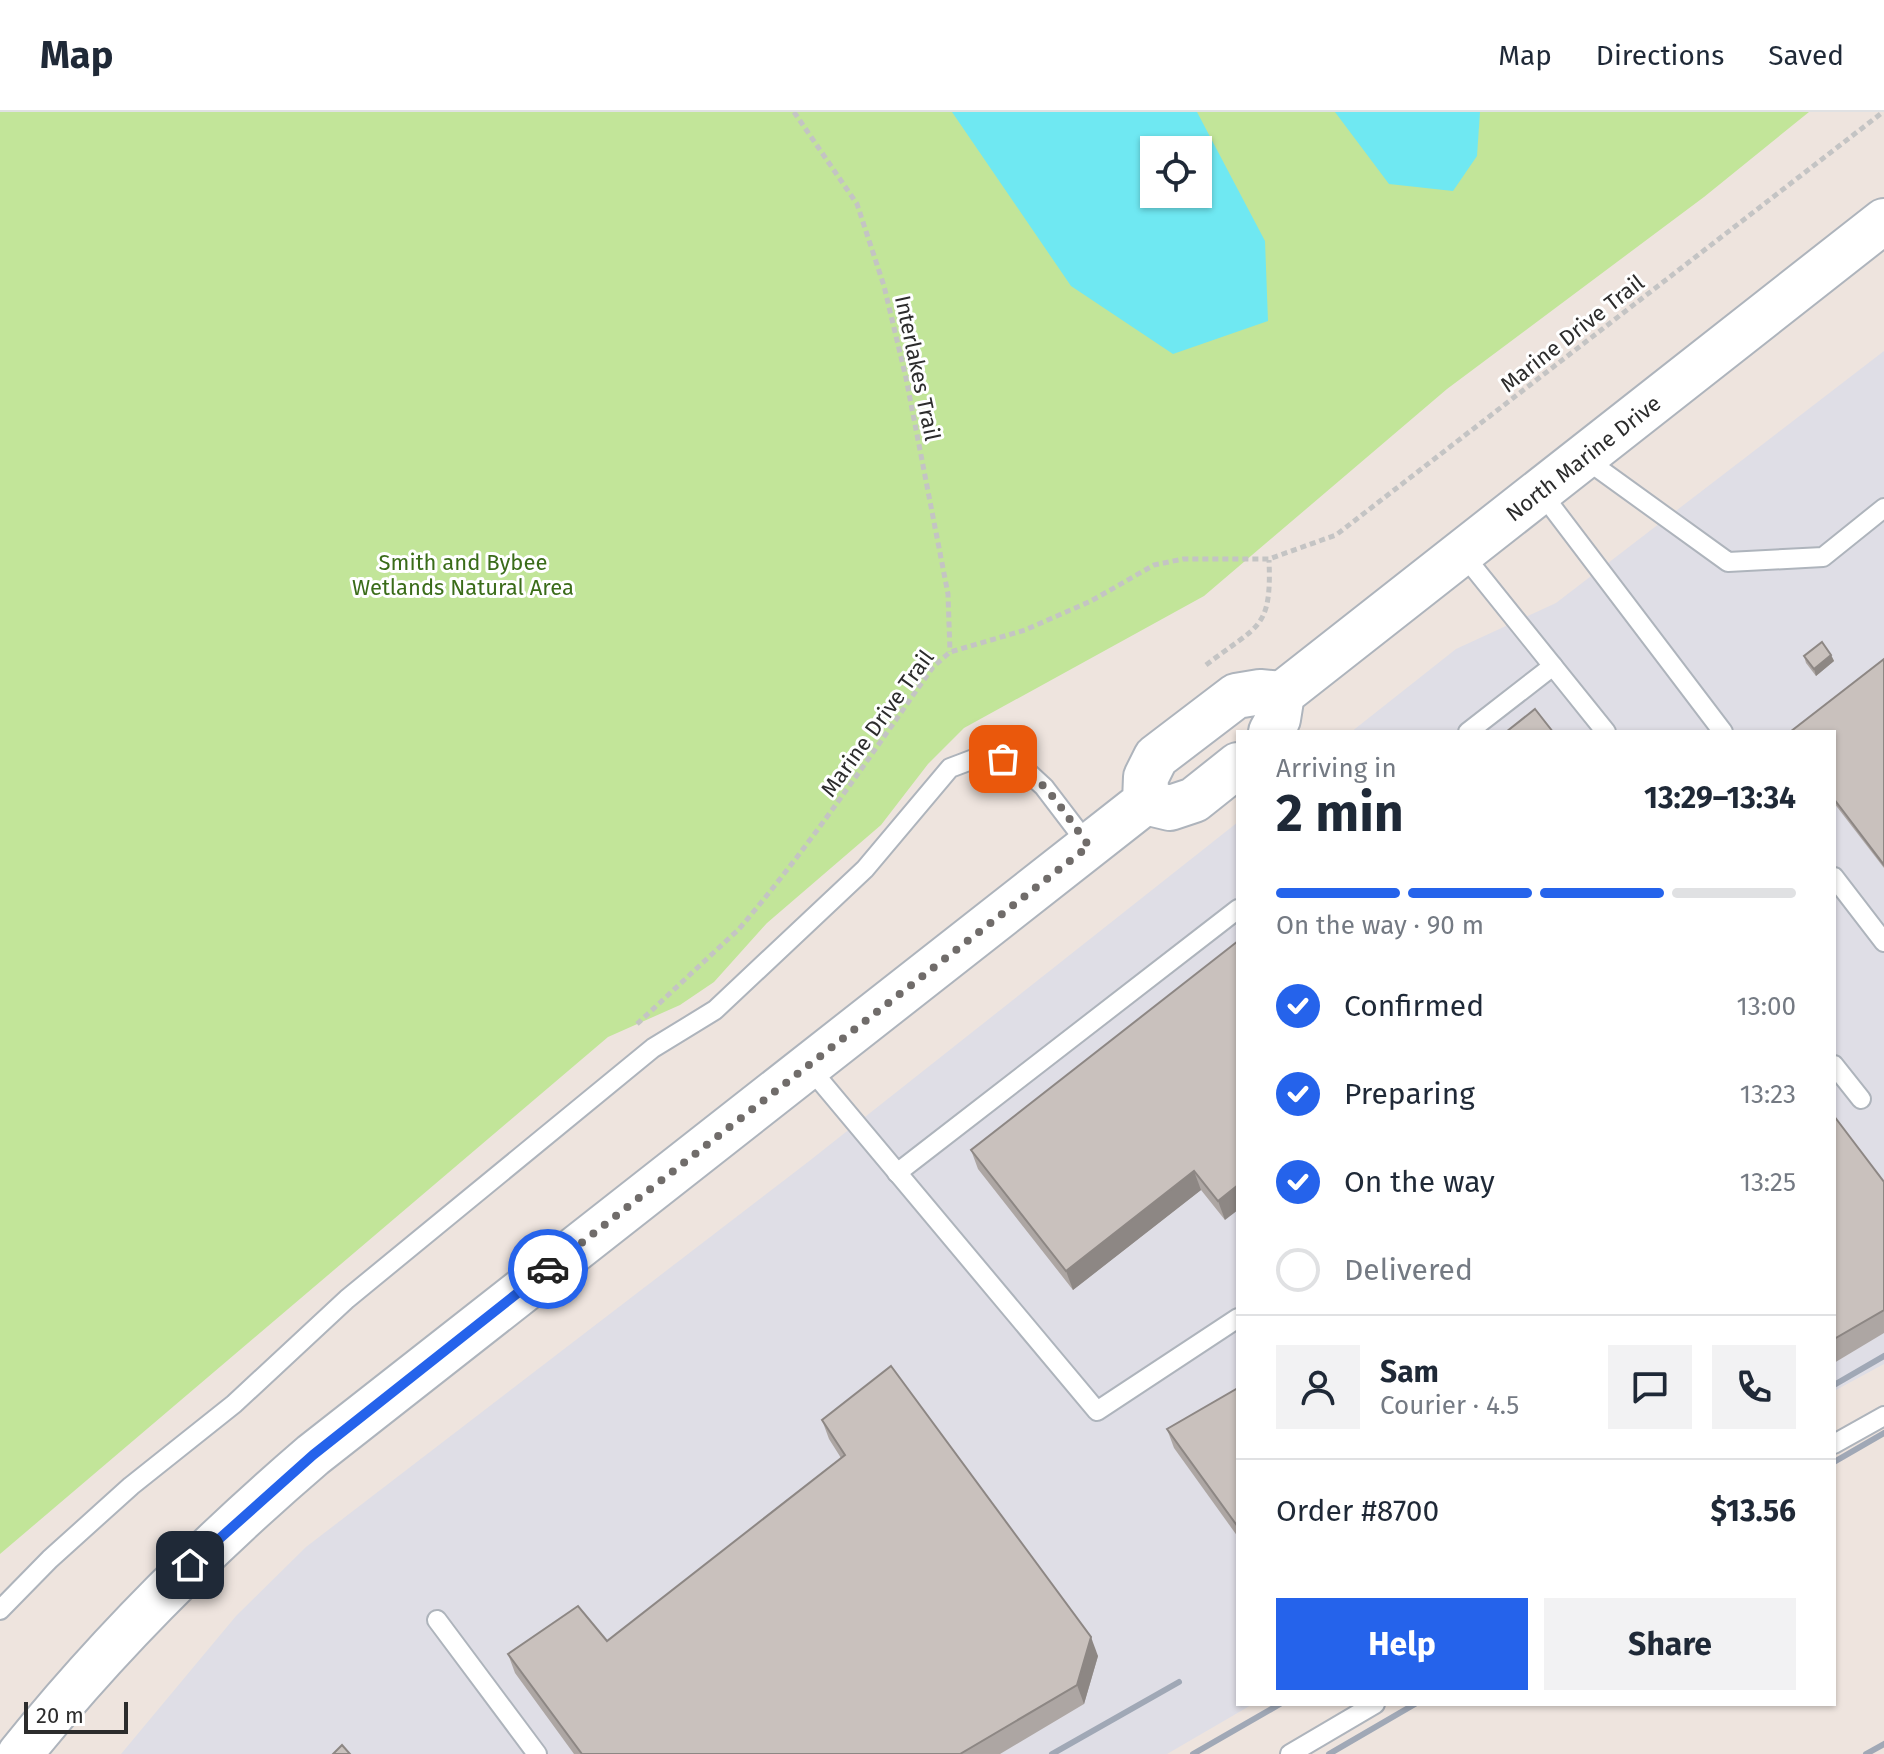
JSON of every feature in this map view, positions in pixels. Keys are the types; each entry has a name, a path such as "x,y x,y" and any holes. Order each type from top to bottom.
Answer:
{"main road":[{"name":"North Marine Drive","path":"1145,802 1146,777 1156,757 1236,696 1260,692 1277,713 1462,553 1884,221"},
{"path":"20,1754 106,1651 234,1524 398,1387 1145,802 1170,808 1194,800 1236,767"}],"lane":[{"path":"1584,458 1728,562 1823,557 1884,508"},
{"path":"1540,491 1721,730"},
{"path":"1462,553 1604,730"},
{"path":"1471,730 1553,666"},
{"path":"0,1610 108,1507 234,1404 347,1299 653,1048 715,1010 865,869 950,768 987,754 1019,764 1044,787 1089,846"},
{"path":"1836,880 1884,942"},
{"path":"897,1173 1236,911"},
{"path":"808,1066 1097,1411 1236,1319"},
{"path":"1836,1068 1861,1099"},
{"path":"1836,1443 1884,1416"},
{"path":"437,1620 537,1754"},
{"path":"1290,1754 1372,1706"}],"path":[{"name":"Interlakes Trail","path":"794,112 857,204 884,286 906,378 948,594 950,652"},
{"name":"Marine Drive Trail","path":"739,929 801,856 933,667 950,652 1038,624 1091,601 1154,565 1183,559 1269,559 1336,535 1883,112"},
{"path":"1203,668 1261,622 1271,593 1269,559"}],"shaded area":[{"path":"1884,351 1884,1364 1836,1390 1836,730 1354,730 1456,649 1556,603"},
{"path":"1236,824 1236,1706 1250,1706 1167,1754 121,1754 236,1616 306,1547 808,1162"}],"green space":[{"name":"Smith and Bybee Wetlands Natural Area","path":"0,112 1809,112 1704,197 1447,389 1204,596 964,728 928,764 881,825 767,923 714,982 680,1005 608,1037 0,1554"}],"water":[{"path":"952,112 1197,112 1210,136 1140,136 1140,208 1212,208 1212,140 1265,241 1268,321 1173,354 1071,286"},
{"path":"1335,112 1480,112 1477,156 1453,191 1389,184"}],"building":[{"path":"1822,642 1831,655 1814,669 1804,656"},
{"path":"1884,659 1884,865 1836,802 1836,730 1793,730"},
{"path":"1535,709 1551,730 1509,730"},
{"path":"1236,943 1236,1187 1218,1201 1194,1171 1066,1271 971,1150"},
{"path":"1836,1119 1884,1182 1884,1310 1836,1338"},
{"path":"891,1366 1091,1637 1077,1685 960,1754 582,1754 508,1654 578,1606 607,1641 845,1455 822,1420"},
{"path":"1236,1389 1236,1524 1167,1429"},
{"path":"342,1745 350,1754 333,1754"}],"railway":[{"path":"1836,1384 1884,1356"},
{"path":"1836,1461 1884,1433"},
{"path":"1052,1754 1179,1682"},
{"path":"1193,1754 1277,1706"},
{"path":"1329,1754 1412,1706"},
{"path":"1866,1754 1884,1744"}],"way so far":[{"path":"548,1269 1089,846 1044,787 1019,764 1003,759"}],"route":[{"path":"190,1565 313,1455 548,1269"}]}
